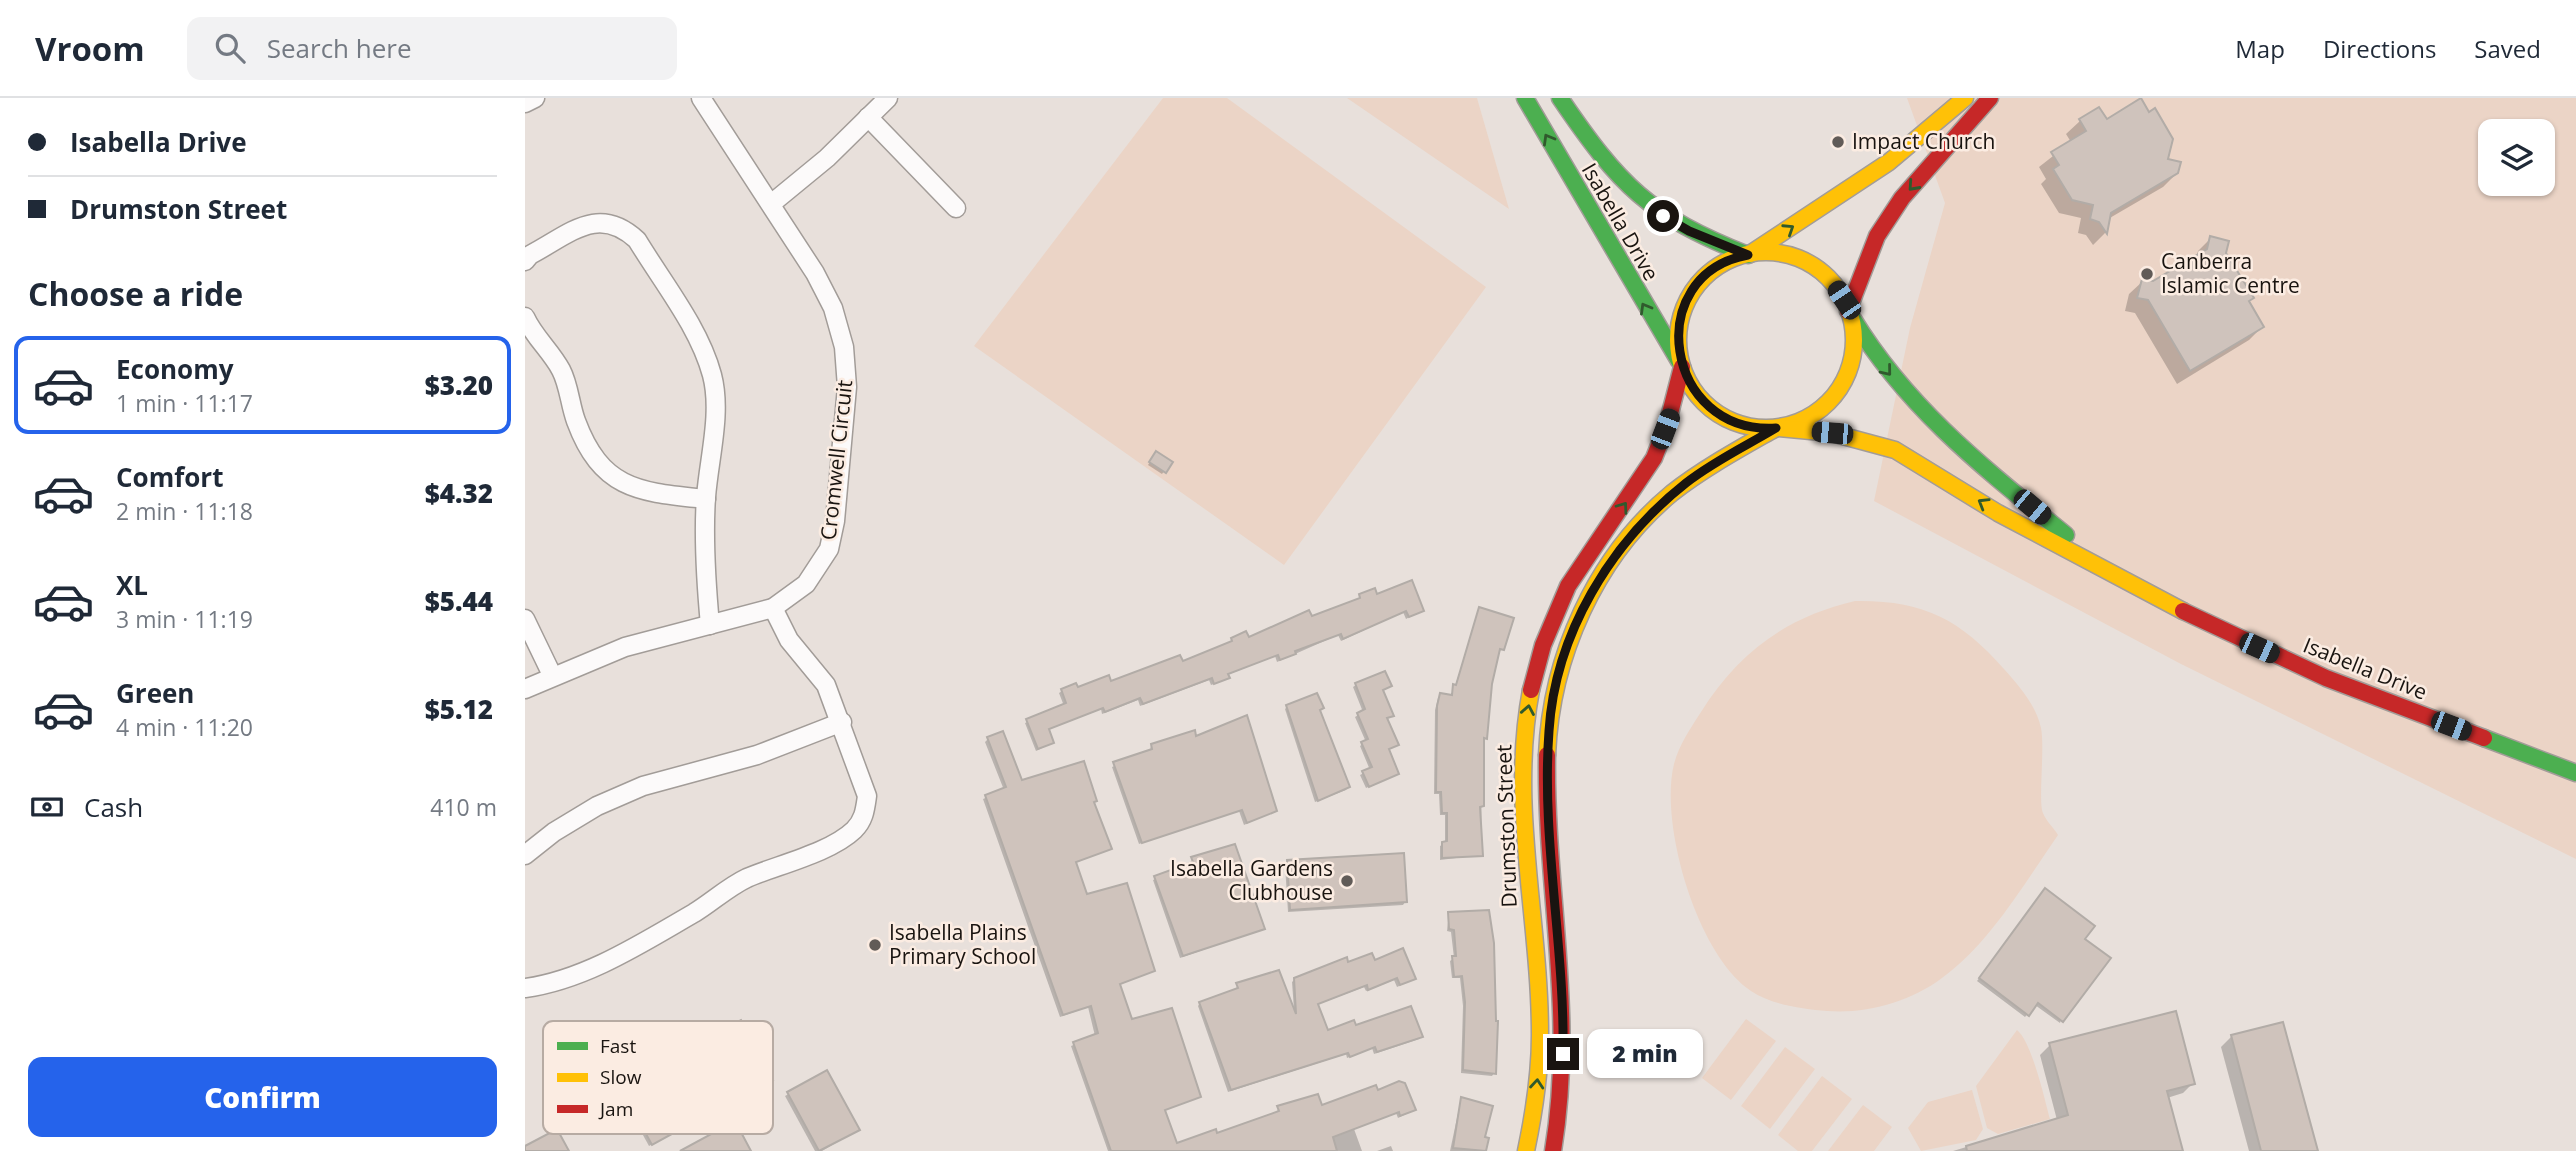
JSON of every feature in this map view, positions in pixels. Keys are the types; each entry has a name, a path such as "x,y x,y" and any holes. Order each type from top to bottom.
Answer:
{"main road":[{"name":"Isabella Drive","path":"1525,98 1682,366"},
{"name":"Isabella Drive","path":"1560,98 1597,153 1638,198 1689,231 1749,254"},
{"path":"1749,254 1785,255 1813,266 1835,287 1849,312 1854,344 1852,359 1840,387 1820,410 1808,418 1778,428 1749,427 1720,416 1697,395 1682,366 1678,337 1680,321 1692,292 1713,270 1749,254 1884,167 1932,131 1965,98"},
{"path":"1849,312 1877,236 1902,198 1990,98"},
{"name":"Isabella Drive","path":"1849,312 1882,366 1956,444 2108,570"},
{"name":"Drumston Street","path":"1526,1151 1537,1085 1540,1022 1522,783 1524,729 1534,676 1551,625 1572,580 1653,459 1671,415 1682,366"},
{"name":"Isabella Drive","path":"1778,428 1832,433 1895,450 1998,513 2215,628 2326,678 2576,773"},
{"name":"Drumston Street","path":"1553,1151 1562,1080 1563,1016 1547,777 1549,729 1557,681 1572,634 1588,599 1631,535 1687,481 1778,428"}],"street":[{"path":"525,103 535,98"},
{"name":"Cromwell Circuit","path":"525,689 552,675 625,647 773,608 806,584 829,549 835,522 847,387 844,347 833,309 771,204 701,98"},
{"path":"771,204 827,158 887,98"},
{"path":"868,117 956,208"},
{"path":"525,261 596,222 622,226 637,240 702,348 712,378 715,409 706,499 704,562 710,625"},
{"path":"525,317 532,333 561,370 576,421 593,458 611,477 646,493 706,499"},
{"path":"525,988 551,985 591,968 694,912 745,879 809,855 853,831 864,816 867,796 842,722 826,685 789,640 773,608"},
{"path":"525,619 552,675"},
{"path":"525,855 554,832 597,806 632,791 757,755 842,722"}],"shaded area":[{"path":"1163,98 1227,98 1486,287 1284,565 974,346"},
{"path":"1347,98 1477,98 1509,209"},
{"path":"1907,98 2576,98 2576,859 2181,664 1874,501 1910,328 1945,203"},
{"path":"1855,601 1901,604 1939,616 1972,637 2010,675 2039,720 2042,737 2042,807 2044,816 2058,835 1991,930 1976,948 1942,978 1916,994 1887,1005 1827,1011 1788,1006 1759,996 1732,973 1714,949 1699,919 1678,853 1672,820 1671,790 1674,764 1682,744 1715,691 1731,672 1766,640 1786,628 1830,608"},
{"path":"1746,1019 1776,1041 1731,1100 1702,1078"},
{"path":"2017,1030 2033,1059 2050,1119 1998,1134 1987,1128 1976,1086"},
{"path":"1785,1047 1815,1069 1770,1129 1741,1106"},
{"path":"1822,1076 1852,1099 1812,1151 1798,1151 1778,1135"},
{"path":"1972,1090 1983,1129 1976,1140 1921,1151 1908,1128 1928,1102"},
{"path":"1863,1105 1892,1127 1874,1151 1828,1151"}],"building":[{"path":"2141,98 2149,112 2155,108 2173,139 2168,159 2181,162 2178,173 2111,213 2107,234 2099,222 2090,219 2093,205 2072,200 2053,169 2059,165 2051,152 2086,131 2079,119 2099,107 2107,119"},
{"path":"2210,236 2229,241 2226,253 2254,298 2249,301 2264,327 2190,371 2148,300 2137,298 2142,279 2153,281 2207,249"},
{"path":"1156,451 1173,462 1166,473 1149,462"},
{"path":"1412,580 1424,611 1409,617 1406,611 1343,639 1341,634 1295,651 1296,654 1280,660 1278,655 1228,674 1230,678 1214,684 1212,678 1143,704 1140,698 1105,712 1103,708 1049,729 1054,743 1038,749 1026,719 1066,703 1061,689 1076,683 1078,687 1109,675 1111,681 1180,655 1183,661 1232,641 1231,638 1246,631 1249,637 1309,610 1312,616 1360,598 1359,594 1375,588 1377,594"},
{"path":"1479,607 1514,618 1504,650 1500,649 1492,684 1487,739 1484,738 1484,806 1480,807 1483,856 1442,858 1442,842 1447,841 1447,813 1442,813 1441,792 1436,792 1437,706 1440,693 1452,695 1453,684 1456,685"},
{"path":"1385,671 1392,686 1383,690 1394,716 1387,718 1399,745 1389,749 1399,774 1369,787 1362,771 1372,767 1361,742 1368,739 1357,713 1365,709 1355,683"},
{"path":"1317,693 1324,708 1320,710 1350,787 1318,801 1286,705"},
{"path":"1247,715 1277,811 1247,823 1242,810 1142,843 1113,762 1152,749 1151,744 1195,730 1196,736"},
{"path":"1003,731 1022,780 1084,761 1097,801 1094,802 1112,849 1076,862 1087,894 1127,883 1155,971 1120,984 1132,1019 1172,1008 1201,1097 1165,1110 1177,1143 1216,1129 1217,1133 1279,1111 1277,1106 1318,1094 1322,1105 1376,1085 1378,1090 1399,1081 1405,1083 1416,1110 1400,1116 1399,1112 1333,1137 1337,1151 1111,1151 1073,1042 1098,1033 1091,1006 1063,1015 985,795 1006,787 987,737"},
{"path":"1235,844 1265,929 1183,956 1154,876 1193,862 1191,857"},
{"name":"Isabella Gardens Clubhouse","path":"1404,853 1407,902 1290,910 1287,860"},
{"path":"2045,888 2095,926 2085,939 2111,958 2063,1022 2038,1003 2029,1016 1979,978"},
{"path":"1489,910 1494,943 1498,1021 1496,1074 1463,1070 1465,1002 1462,976 1454,977 1454,930 1449,929 1448,912"},
{"path":"1403,948 1416,979 1400,985 1397,978 1368,990 1367,985 1318,1004 1328,1030 1354,1020 1356,1025 1411,1006 1423,1037 1377,1052 1375,1047 1350,1057 1348,1053 1231,1090 1199,1002 1238,988 1236,983 1279,970 1296,1014 1294,978 1347,957 1348,962 1372,953 1375,960"},
{"path":"2176,1011 2195,1084 2167,1091 2183,1151 1967,1151 1966,1146 2068,1115 2049,1043"},
{"path":"2283,1022 2318,1151 2261,1151 2231,1035"},
{"path":"827,1070 860,1130 819,1151 787,1092"},
{"path":"1461,1097 1493,1106 1485,1137 1489,1138 1486,1151 1453,1148"},
{"path":"548,1134 560,1134 569,1151 525,1151 525,1146"},
{"path":"646,1134 672,1134 652,1145"},
{"path":"711,1134 742,1134 751,1151 680,1151"}],"traffic: fast":[{"path":"1525,98 1679,361"},
{"path":"1560,98 1600,154 1639,194 1685,226 1748,255"},
{"path":"1853,319 1898,381 1923,409 2006,486 2066,535"},
{"path":"2484,738 2576,773"}],"traffic: slow":[{"path":"1750,254 1889,162 1965,98"},
{"path":"1766,252 1800,259 1828,278 1847,306 1854,340 1847,374 1828,402 1800,421 1766,428 1732,421 1704,402 1685,374 1678,340 1685,306 1704,278 1732,259 1766,252"},
{"path":"1547,755 1550,718 1568,646 1582,611 1621,547 1672,493 1776,428"},
{"path":"1779,428 1832,433 1895,450 1998,513 2183,611"},
{"path":"1526,1151 1536,1093 1540,1035 1539,992 1524,820 1525,733 1531,690"}],"traffic: jam":[{"path":"1848,311 1877,236 1902,198 1990,98"},
{"path":"1531,690 1543,645 1568,586 1654,458 1667,425 1682,367"},
{"path":"2183,611 2326,678 2484,738"},
{"path":"1547,755 1550,855 1561,1001 1559,1100 1553,1151"}],"place":[{"name":"Impact Church","path":"1838,142"},
{"name":"Canberra Islamic Centre","path":"2147,274"},
{"name":"Isabella Gardens Clubhouse","path":"1347,881"},
{"name":"Isabella Plains Primary School","path":"875,945"}],"route":[{"path":"1563,1054 1563,1012 1547,777 1549,729 1557,681 1572,634 1588,599 1608,566 1631,535 1658,506 1687,481 1776,428 1749,427 1720,416 1707,406 1688,382 1678,352 1680,321 1692,292 1713,270 1740,256 1748,255 1689,231 1663,216"}]}
